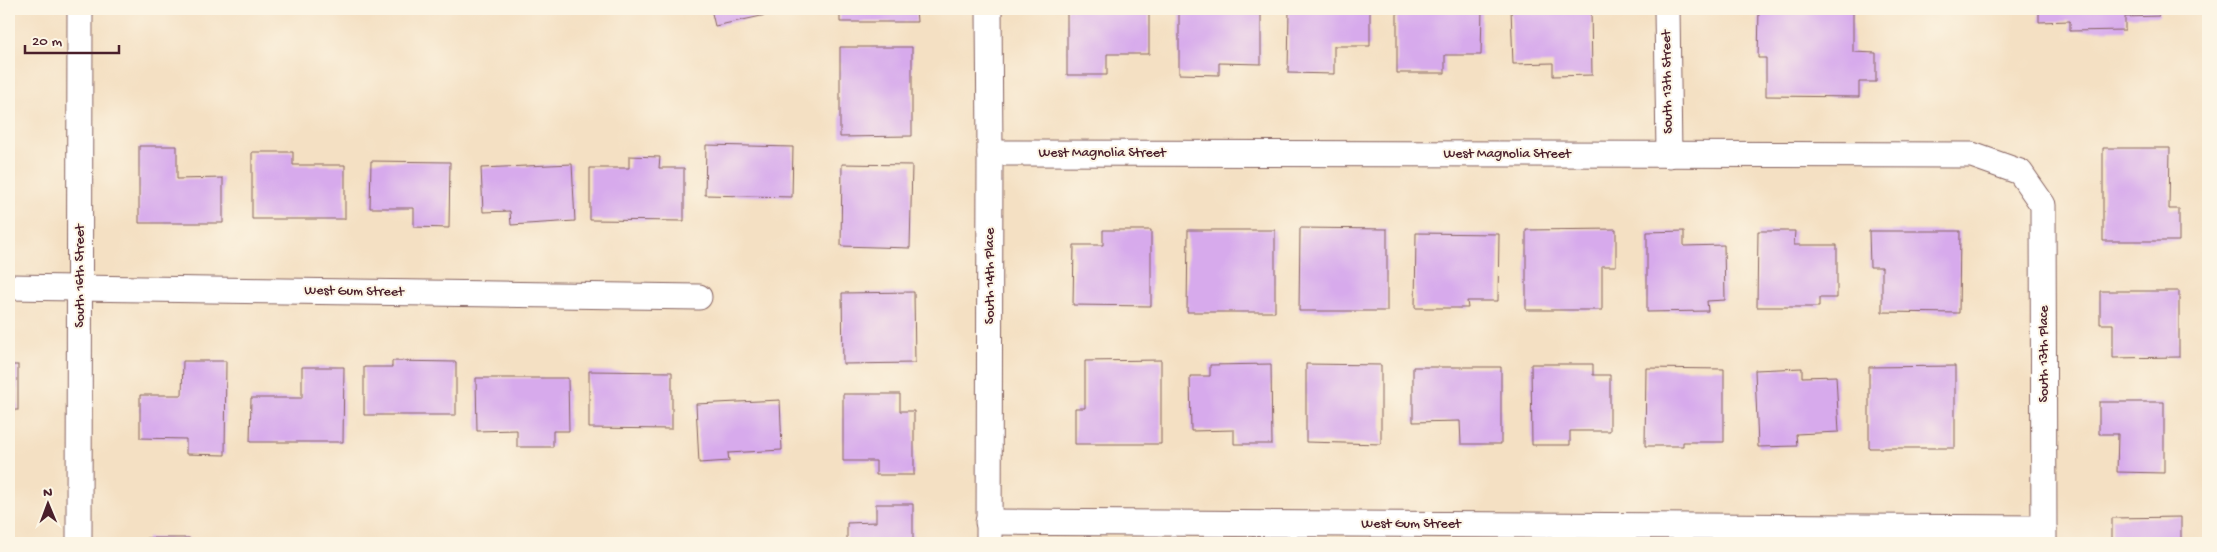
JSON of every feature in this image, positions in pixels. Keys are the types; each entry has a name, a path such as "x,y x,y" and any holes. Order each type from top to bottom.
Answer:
{"street":[{"name":"South 16th Street","path":"79,543 80,9"},
{"name":"South 14th Place","path":"988,9 990,153 989,533"},
{"name":"South 13th Street","path":"1668,9 1669,155"},
{"name":"West Magnolia Street","path":"990,153 1972,155 2020,172"},
{"name":"South 13th Place","path":"2020,172 2043,205 2044,535"},
{"name":"West Gum Street","path":"9,287 699,297"},
{"name":"West Gum Street","path":"989,533 2044,535"}],"building":[{"path":"592,9 686,9 686,11 592,11"},
{"path":"711,9 789,9 789,10 715,26"},
{"path":"840,9 916,9 917,22 840,22"},
{"path":"1067,9 1149,9 1149,54 1107,54 1107,75 1067,75"},
{"path":"1179,9 1261,9 1261,64 1219,63 1219,75 1179,74"},
{"path":"1289,9 1370,9 1370,46 1334,46 1334,74 1288,73"},
{"path":"1397,9 1482,9 1481,55 1445,55 1445,73 1397,73"},
{"path":"1511,9 1591,9 1592,75 1553,76 1553,63 1513,64"},
{"path":"1759,9 1853,9 1853,52 1876,53 1876,82 1859,82 1859,97 1766,96 1766,58 1758,58"},
{"path":"2039,9 2159,9 2159,16 2125,17 2125,30 2070,31 2070,21 2039,22"},
{"path":"840,47 912,47 912,136 840,137"},
{"path":"706,145 793,147 792,197 705,195"},
{"path":"139,146 177,146 177,179 223,178 223,223 139,223"},
{"path":"2103,148 2170,148 2169,209 2179,209 2179,241 2103,241"},
{"path":"252,152 293,152 293,165 345,165 345,219 252,219"},
{"path":"629,156 660,157 659,168 684,168 684,221 590,220 590,168 629,168"},
{"path":"371,161 450,162 449,228 414,227 414,208 370,208"},
{"path":"572,164 575,221 511,225 510,211 483,212 481,168"},
{"path":"842,164 912,165 910,248 841,246"},
{"path":"1300,228 1387,229 1387,311 1299,311"},
{"path":"1616,229 1616,266 1602,266 1602,310 1526,310 1526,230"},
{"path":"1103,230 1151,230 1151,306 1073,305 1074,245 1103,245"},
{"path":"1188,230 1275,230 1275,312 1187,312"},
{"path":"1684,231 1684,246 1724,245 1725,300 1707,301 1708,311 1647,312 1647,232"},
{"path":"1758,231 1795,231 1794,245 1837,245 1837,298 1819,298 1819,307 1757,307"},
{"path":"1869,231 1960,231 1959,313 1882,312 1882,267 1870,267"},
{"path":"1416,233 1499,234 1498,301 1467,301 1468,308 1415,308"},
{"path":"2100,291 2179,291 2179,357 2113,358 2113,324 2100,324"},
{"path":"914,292 915,363 843,364 842,293"},
{"path":"1161,360 1161,444 1075,444 1075,408 1085,408 1085,361"},
{"path":"183,361 226,361 225,455 186,454 186,439 140,438 140,395 182,395"},
{"path":"392,361 456,362 456,415 364,415 364,367 392,367"},
{"path":"1271,364 1272,444 1234,444 1234,430 1191,431 1190,376 1210,376 1210,365"},
{"path":"1306,364 1381,365 1381,444 1306,442"},
{"path":"1531,364 1593,364 1593,375 1610,375 1610,431 1570,431 1570,445 1532,445"},
{"path":"9,365 18,365 18,410 9,410"},
{"path":"1955,366 1955,448 1869,448 1869,367"},
{"path":"302,367 344,367 343,442 250,442 251,398 302,398"},
{"path":"1413,367 1501,367 1501,444 1461,444 1460,421 1413,422"},
{"path":"1646,368 1724,369 1724,442 1683,442 1683,446 1645,446"},
{"path":"1802,368 1802,377 1836,376 1839,432 1796,434 1797,446 1758,447 1755,370"},
{"path":"589,371 672,372 672,429 589,428"},
{"path":"476,378 568,378 569,431 553,431 553,447 517,447 517,430 477,431"},
{"path":"843,394 900,394 900,411 914,411 914,475 876,475 876,461 843,461"},
{"path":"780,400 782,450 728,453 729,461 699,463 696,404"},
{"path":"2099,402 2164,402 2164,473 2117,472 2118,434 2099,434"},
{"path":"876,504 913,504 913,543 847,543 847,523 876,522"},
{"path":"2181,517 2181,543 2112,543 2112,518"},
{"path":"147,538 189,538 189,543 147,543"}]}
